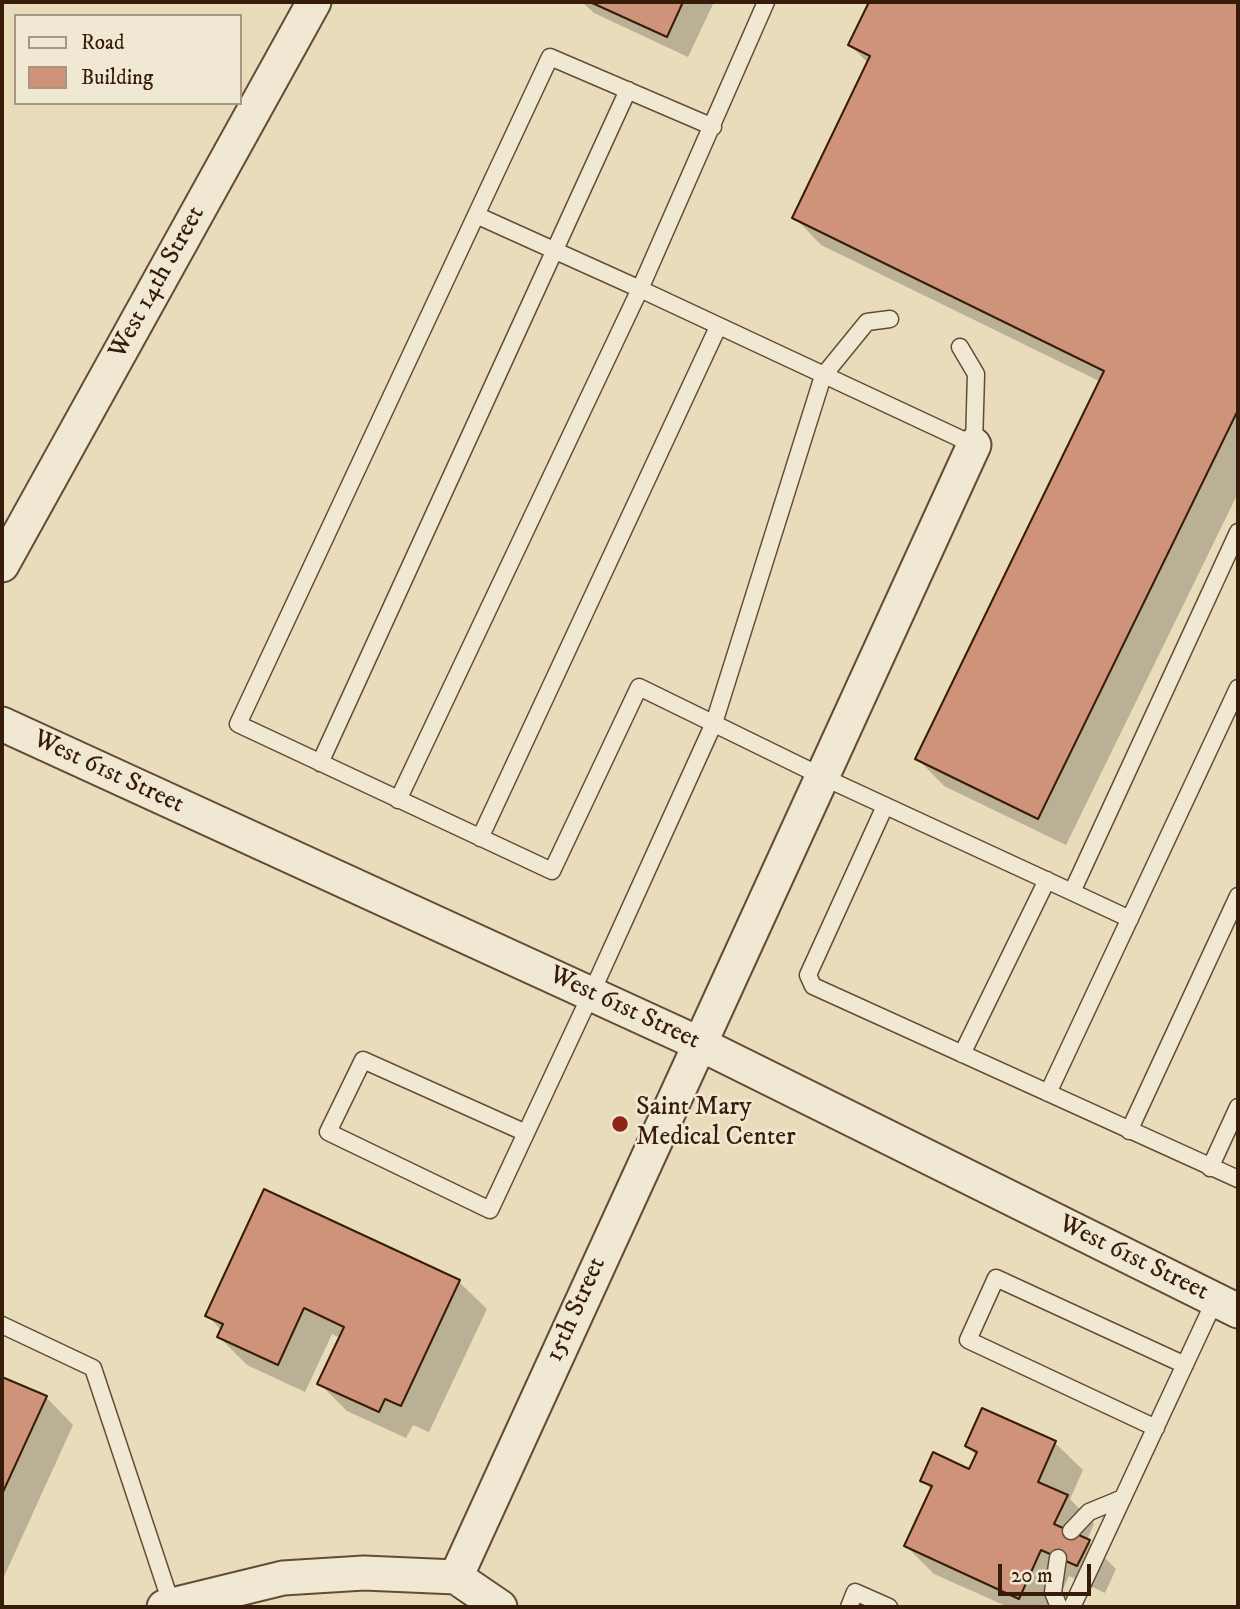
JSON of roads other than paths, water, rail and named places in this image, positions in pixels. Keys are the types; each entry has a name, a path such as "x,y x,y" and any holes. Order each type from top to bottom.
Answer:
{"street":[{"name":"West 14th Street","path":"2,565 314,2"},
{"name":"15th Street","path":"456,1577 698,1043 974,445"},
{"name":"West 61st Street","path":"2,724 698,1043 1226,1305"},
{"path":"168,1605 283,1578 363,1573 456,1577 500,1607"}],"lane":[{"path":"398,800 640,289 766,2"},
{"path":"713,127 550,57 238,724 552,871 639,687 821,776 1130,919"},
{"path":"320,762 628,90"},
{"path":"476,215 974,445 975,374 961,347"},
{"path":"526,1133 363,1060 328,1132 490,1210 591,994 714,723 823,376 867,322 890,319"},
{"path":"480,838 718,327"},
{"path":"1072,892 1238,532"},
{"path":"1048,1093 1238,688"},
{"path":"885,806 808,975 809,981 962,1054 1238,1179"},
{"path":"962,1054 1046,880"},
{"path":"1129,1131 1238,896"},
{"path":"1210,1168 1238,1107"},
{"path":"1156,1428 968,1340 996,1278 1185,1365"},
{"path":"1072,1607 1185,1365 1226,1305"},
{"path":"2,1325 93,1368 168,1605"},
{"path":"1071,1531 1089,1512 1123,1499"},
{"path":"1058,1558 1053,1592 1059,1607"},
{"path":"849,1607 855,1592 889,1607"}],"place":[{"name":"Saint Mary Medical Center","path":"620,1124"}]}
